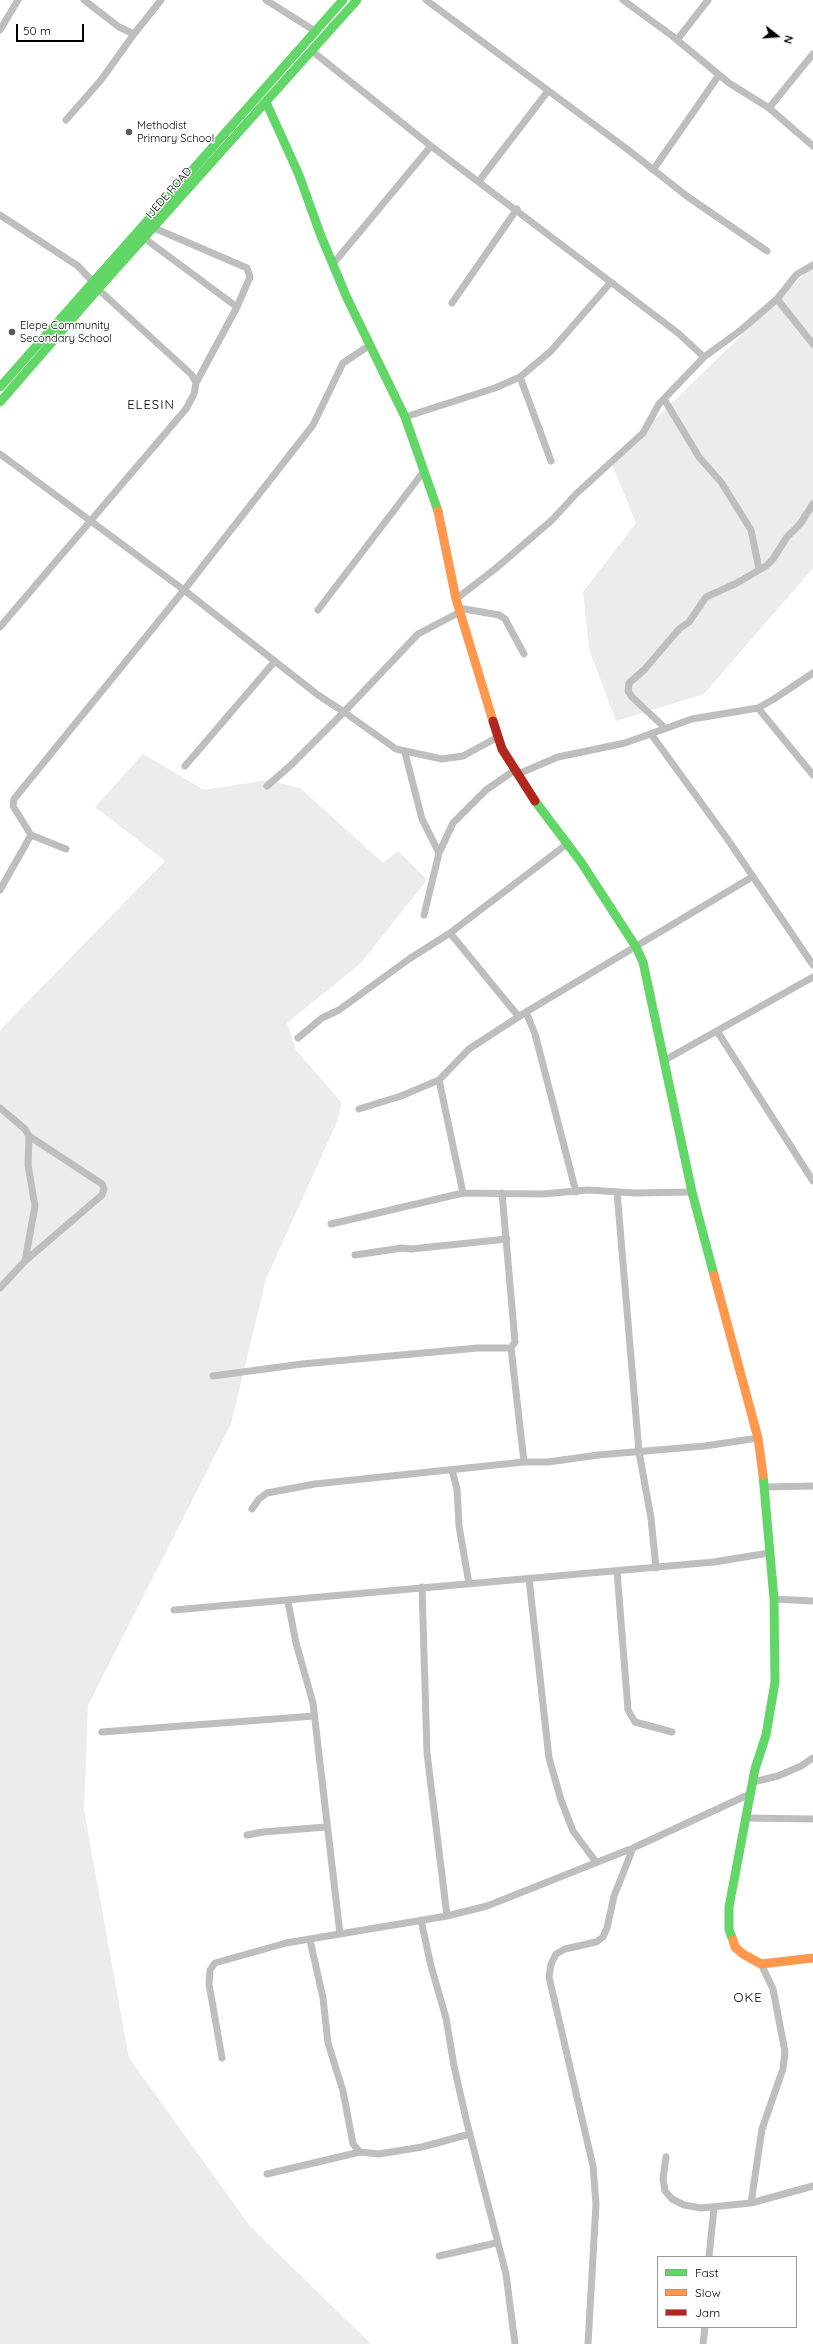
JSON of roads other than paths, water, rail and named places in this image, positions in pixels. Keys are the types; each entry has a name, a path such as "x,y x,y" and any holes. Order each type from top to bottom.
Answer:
{"street":[{"path":"0,30 18,0"},
{"path":"84,0 119,27 134,34"},
{"path":"66,120 101,80 161,0"},
{"path":"266,0 315,31"},
{"name":"IJEDE ROAD","path":"0,387 92,281 344,0"},
{"name":"IJEDE ROAD","path":"0,402 98,289 357,0"},
{"path":"426,0 720,221 766,251"},
{"path":"623,0 677,40 719,75 769,108 813,146"},
{"path":"677,40 708,0"},
{"path":"312,51 431,146 678,333 704,357"},
{"path":"769,108 813,54"},
{"path":"653,170 719,75"},
{"path":"479,181 548,91"},
{"path":"266,102 299,176 333,264 405,417 438,513 459,606 502,750 568,844 636,947 643,962 692,1192 758,1438 774,1599 775,1682 766,1735 755,1768 748,1818 729,1906 729,1930 735,1947 742,1954 761,1964 813,1958"},
{"path":"333,264 431,146"},
{"path":"452,303 516,209"},
{"path":"0,215 78,266 92,281"},
{"path":"0,627 186,409 194,394 196,383 237,307 250,277 247,268 154,228"},
{"path":"144,238 237,307"},
{"path":"267,786 290,766 344,712 418,634 459,606 495,569 552,520 576,494 643,433 664,399 704,357 741,330 777,299 797,274 813,265"},
{"path":"405,417 494,388 520,377 552,351 611,282"},
{"path":"98,289 192,375 196,383"},
{"path":"777,299 813,344"},
{"path":"66,849 31,835 13,806 14,799 184,590 314,425 344,363 370,345"},
{"path":"520,377 551,461"},
{"path":"664,399 699,457 721,482 751,530 759,569"},
{"path":"0,454 184,590 318,695 396,749 405,753 442,759 456,759 498,737"},
{"path":"318,610 424,471"},
{"path":"665,728 632,697 628,691 629,683 644,670 679,629 689,622 706,597 733,585 773,559 787,537 800,524 813,504"},
{"path":"459,606 499,615 505,619 524,654"},
{"path":"185,766 275,661"},
{"path":"424,915 439,853 444,839 458,816 486,790 516,772 558,757 625,743 692,719 758,708 813,673"},
{"path":"758,708 813,775"},
{"path":"651,734 726,837 813,965"},
{"path":"405,753 420,813 429,837 439,853"},
{"path":"0,890 31,835"},
{"path":"298,1038 322,1018 339,1010 450,933 568,844"},
{"path":"359,1110 401,1096 439,1080 469,1050 519,1016 752,877"},
{"path":"450,933 519,1016"},
{"path":"665,1060 813,977"},
{"path":"526,1012 535,1034 576,1192"},
{"path":"717,1031 813,1181"},
{"path":"439,1080 463,1193"},
{"path":"0,1108 25,1129 29,1136 102,1184 104,1189 102,1194 25,1260 0,1288"},
{"path":"25,1260 34,1206 28,1165 29,1136"},
{"path":"331,1224 463,1193 543,1194 576,1192 692,1192"},
{"path":"617,1192 639,1452 651,1518 656,1568"},
{"path":"502,1193 515,1342 511,1348 524,1462"},
{"path":"355,1255 402,1248 411,1249 507,1239"},
{"path":"213,1376 302,1364 478,1348 511,1348"},
{"path":"252,1509 259,1499 267,1493 347,1479 524,1462 548,1462 705,1446 758,1438"},
{"path":"452,1470 457,1489 459,1526 469,1584"},
{"path":"764,1487 813,1486"},
{"path":"174,1610 288,1602 422,1587 656,1568 714,1562 769,1553"},
{"path":"617,1571 628,1710 635,1722 672,1732"},
{"path":"529,1579 550,1758 561,1800 573,1830 596,1862"},
{"path":"422,1587 427,1753 447,1916"},
{"path":"774,1599 813,1601"},
{"path":"288,1602 296,1643 311,1692 340,1934"},
{"path":"102,1732 314,1716"},
{"path":"753,1782 778,1776 813,1758"},
{"path":"222,2058 213,2014 209,1984 210,1970 215,1963 286,1943 447,1916 487,1906 633,1848 752,1793"},
{"path":"748,1818 813,1819"},
{"path":"247,1835 263,1832 326,1827"},
{"path":"588,2344 596,2204 593,2166 549,1977 551,1964 556,1954 565,1949 596,1942 603,1937 607,1928 614,1896 633,1848"},
{"path":"421,1920 431,1966 446,2018 454,2066 496,2243 506,2274 515,2344"},
{"path":"310,1940 323,1998 328,2043 343,2091 353,2144 360,2152"},
{"path":"751,2204 762,2129 784,2069 785,2052 773,1989 761,1964"},
{"path":"267,2174 360,2152 380,2154 422,2147 470,2134"},
{"path":"666,2157 663,2179 666,2191 672,2199 684,2205 701,2208 714,2208 751,2204 813,2186"},
{"path":"710,2256 714,2208"},
{"path":"439,2256 496,2243"},
{"path":"704,2344 705,2328"}],"place":[{"name":"Methodist Primary School","path":"129,132"},
{"name":"Elepe Community Secondary School","path":"12,332"}],"district":[{"name":"ELESIN","path":"151,405"},
{"name":"OKE","path":"748,1998"}]}
